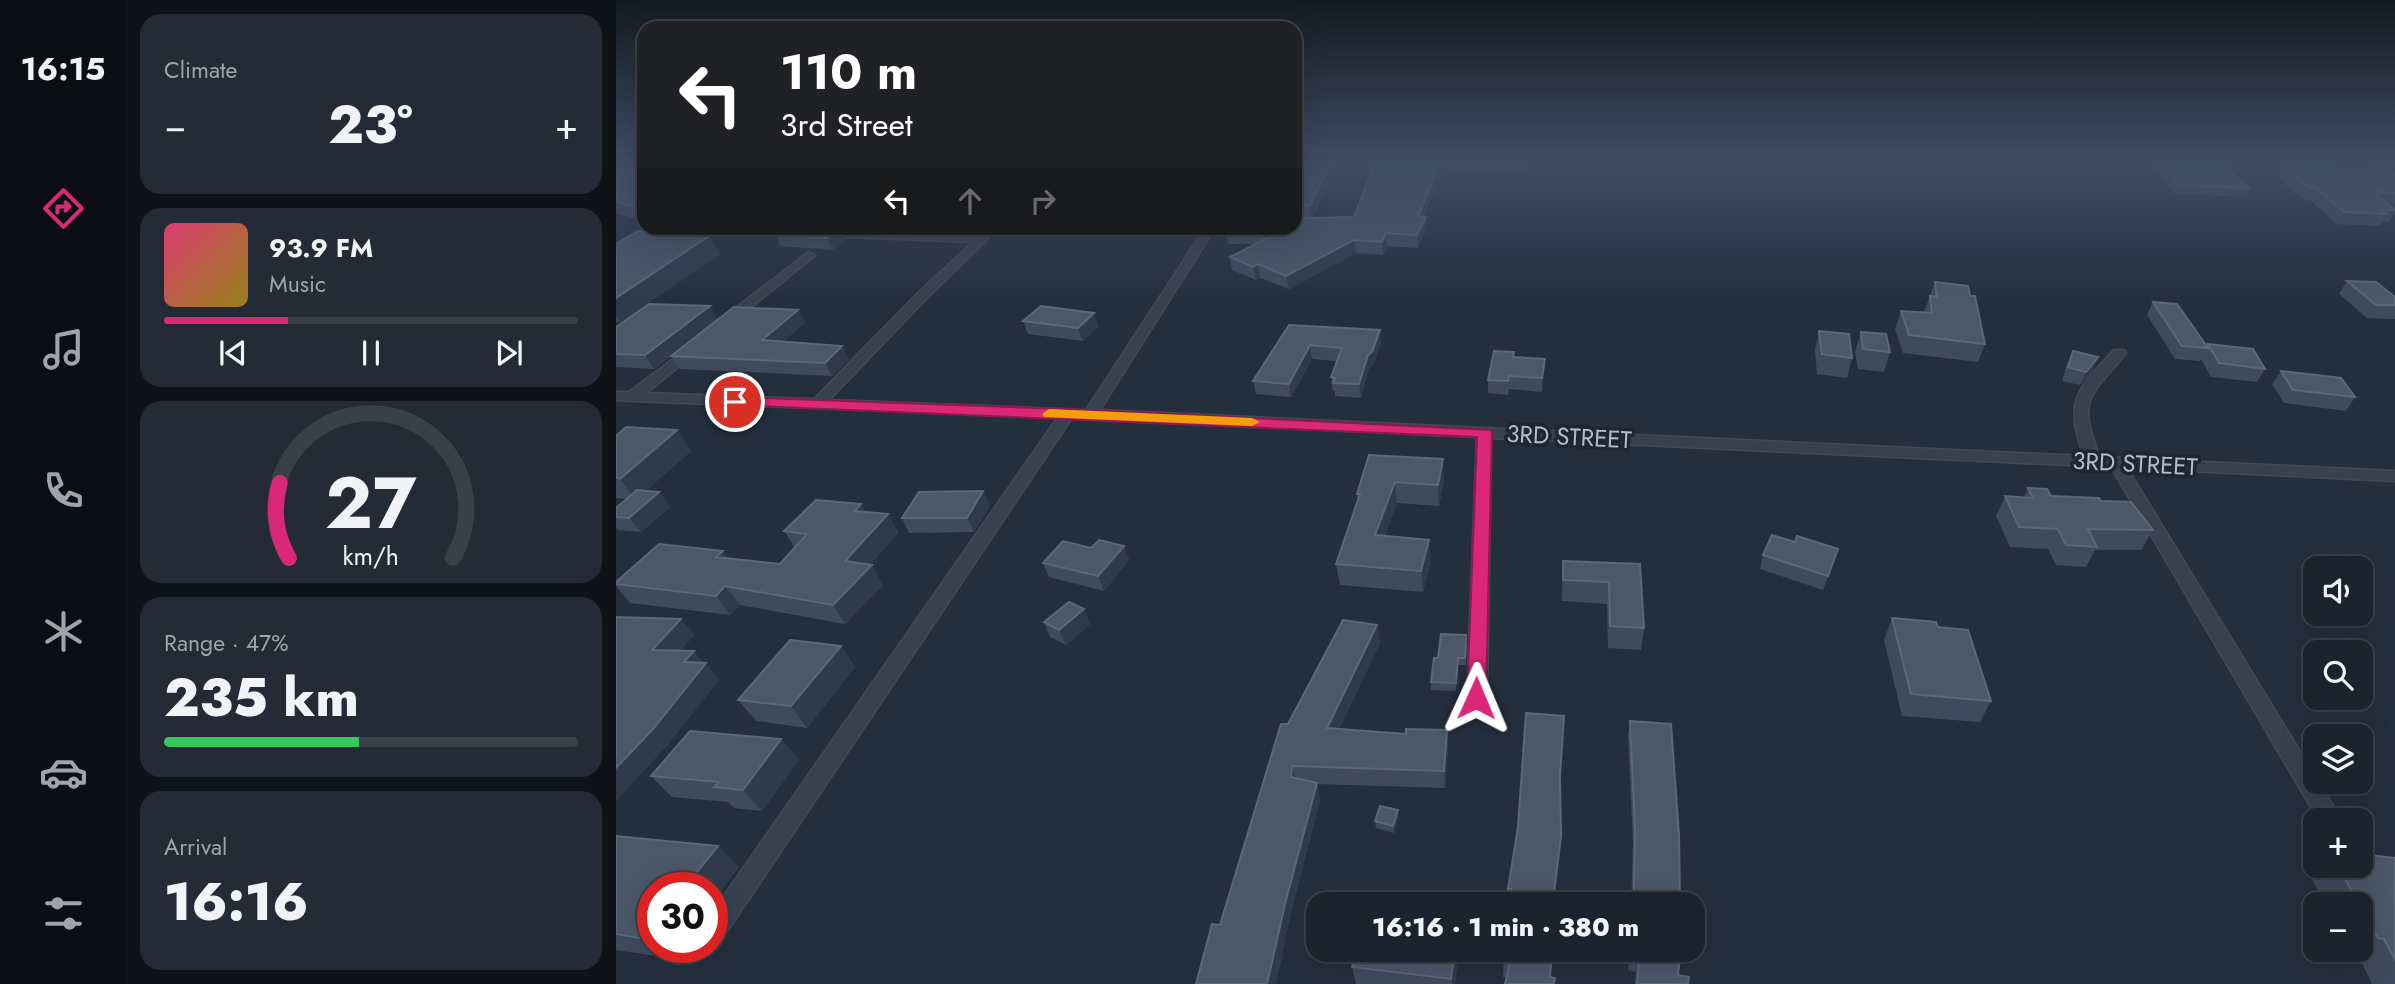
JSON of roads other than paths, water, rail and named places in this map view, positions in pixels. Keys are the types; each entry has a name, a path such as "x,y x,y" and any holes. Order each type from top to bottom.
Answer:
{"street":[{"path":"616,252 643,235"},
{"path":"866,235 981,239"},
{"path":"816,405 986,235"},
{"path":"1090,414 1205,235"},
{"path":"632,397 809,256"},
{"path":"2094,462 2079,419 2079,401 2091,382 2119,353"},
{"name":"3RD STREET","path":"616,397 1090,414 2395,476"},
{"path":"728,911 1067,414"},
{"path":"1476,698 1484,433"},
{"path":"2116,463 2324,808"}]}
